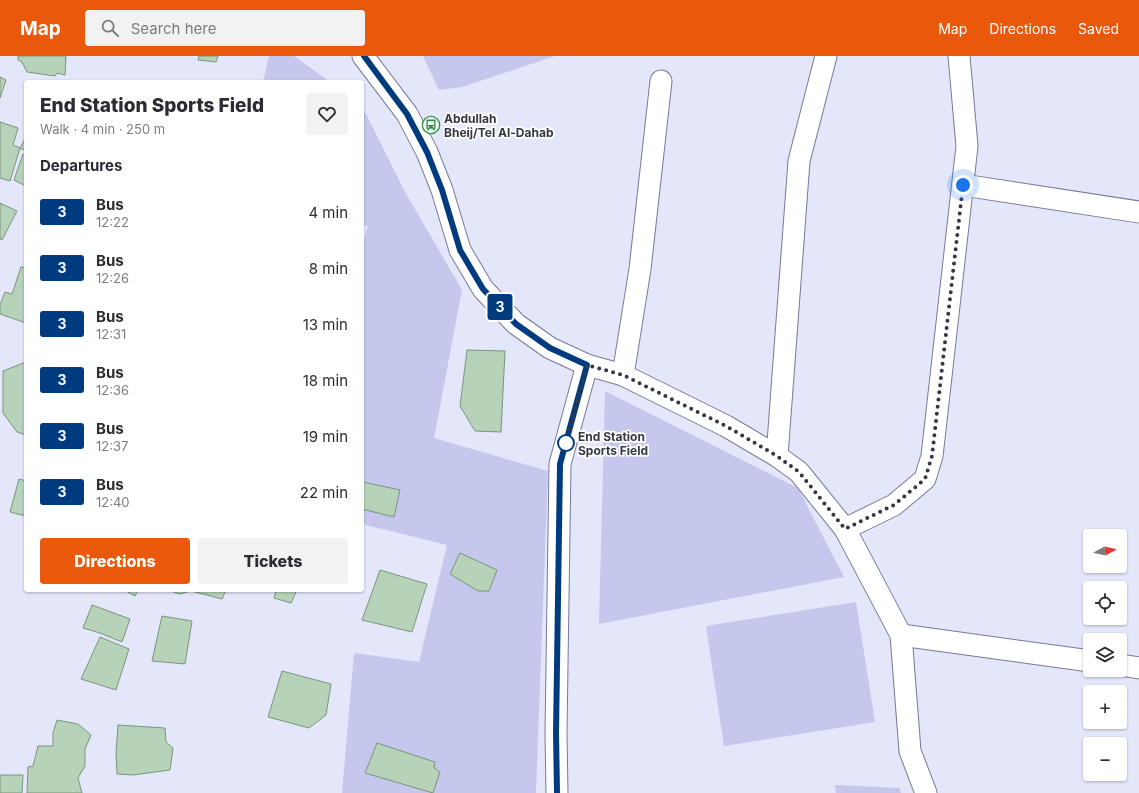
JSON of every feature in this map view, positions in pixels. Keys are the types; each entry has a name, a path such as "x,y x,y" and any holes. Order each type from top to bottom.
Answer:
{"street":[{"path":"364,56 407,114 427,152 442,190 460,250 483,289 516,324 550,348 587,365 623,375 726,426 777,456 799,472 845,529 901,635 910,752 926,793"},
{"path":"777,456 799,161 826,56"},
{"path":"845,529 894,505 925,479 932,456 968,146 959,56"},
{"path":"623,375 640,270 661,81"},
{"path":"963,185 1139,212"},
{"path":"557,793 556,733 560,464 587,365"},
{"path":"901,635 1083,660"},
{"path":"1127,666 1139,668"}],"shaded area":[{"path":"269,56 294,56 327,80 263,80"},
{"path":"423,56 555,56 462,87 439,90"},
{"path":"364,110 404,190 462,290 434,438 548,471 536,793 342,793 354,653 419,662 447,545 364,524 364,238 368,226 364,225"},
{"path":"605,391 798,488 844,577 599,624"},
{"path":"856,602 875,722 724,746 706,626"},
{"path":"835,785 900,788 901,793 836,793"}],"building":[{"path":"18,56 66,56 65,75 57,73 55,76 27,72 22,62 18,60"},
{"path":"199,56 218,56 216,62 198,60"},
{"path":"0,77 6,80 0,98"},
{"path":"0,122 18,128 13,145 20,148 10,181 0,178"},
{"path":"24,141 24,150 20,148"},
{"path":"23,154 24,154 24,185 14,180"},
{"path":"0,203 17,211 2,240 0,239"},
{"path":"21,267 24,268 24,322 0,314 0,305 5,292 12,294"},
{"path":"467,350 505,351 501,432 475,431 460,406"},
{"path":"24,363 24,434 17,432 3,413 3,371"},
{"path":"19,479 24,480 24,516 10,512"},
{"path":"364,482 400,490 394,517 364,510"},
{"path":"460,553 497,570 489,591 478,591 450,574"},
{"path":"380,570 427,584 412,632 362,620"},
{"path":"128,592 137,592 135,596"},
{"path":"174,592 187,592 179,594"},
{"path":"195,592 225,592 222,599"},
{"path":"276,592 296,592 291,603 274,598"},
{"path":"92,605 130,619 122,642 83,628"},
{"path":"162,616 192,621 185,664 152,661"},
{"path":"100,637 129,649 116,690 81,679"},
{"path":"282,671 331,684 326,715 309,728 268,717"},
{"path":"57,720 78,724 91,735 85,749 85,766 78,778 82,793 27,793 28,767 33,766 38,746 53,746 53,733"},
{"path":"118,725 165,728 166,742 173,748 170,770 133,775 117,774 116,753"},
{"path":"377,743 435,762 434,768 440,772 433,793 365,773"},
{"path":"0,775 23,775 22,793 0,793"}],"bus line":[{"name":"3","path":"364,56 407,114 427,152 442,190 460,250 483,289 516,324 550,348 587,365 560,464 556,733 557,793"}],"place":[{"name":"Abdullah Bheij/Tel Al-Dahab","path":"431,125"},
{"name":"End Station Sports Field","path":"566,443"}],"route":[{"path":"566,443 564,450 587,365 623,375 726,426 777,456 799,472 845,529 894,505 925,479 932,456 963,185"}]}
